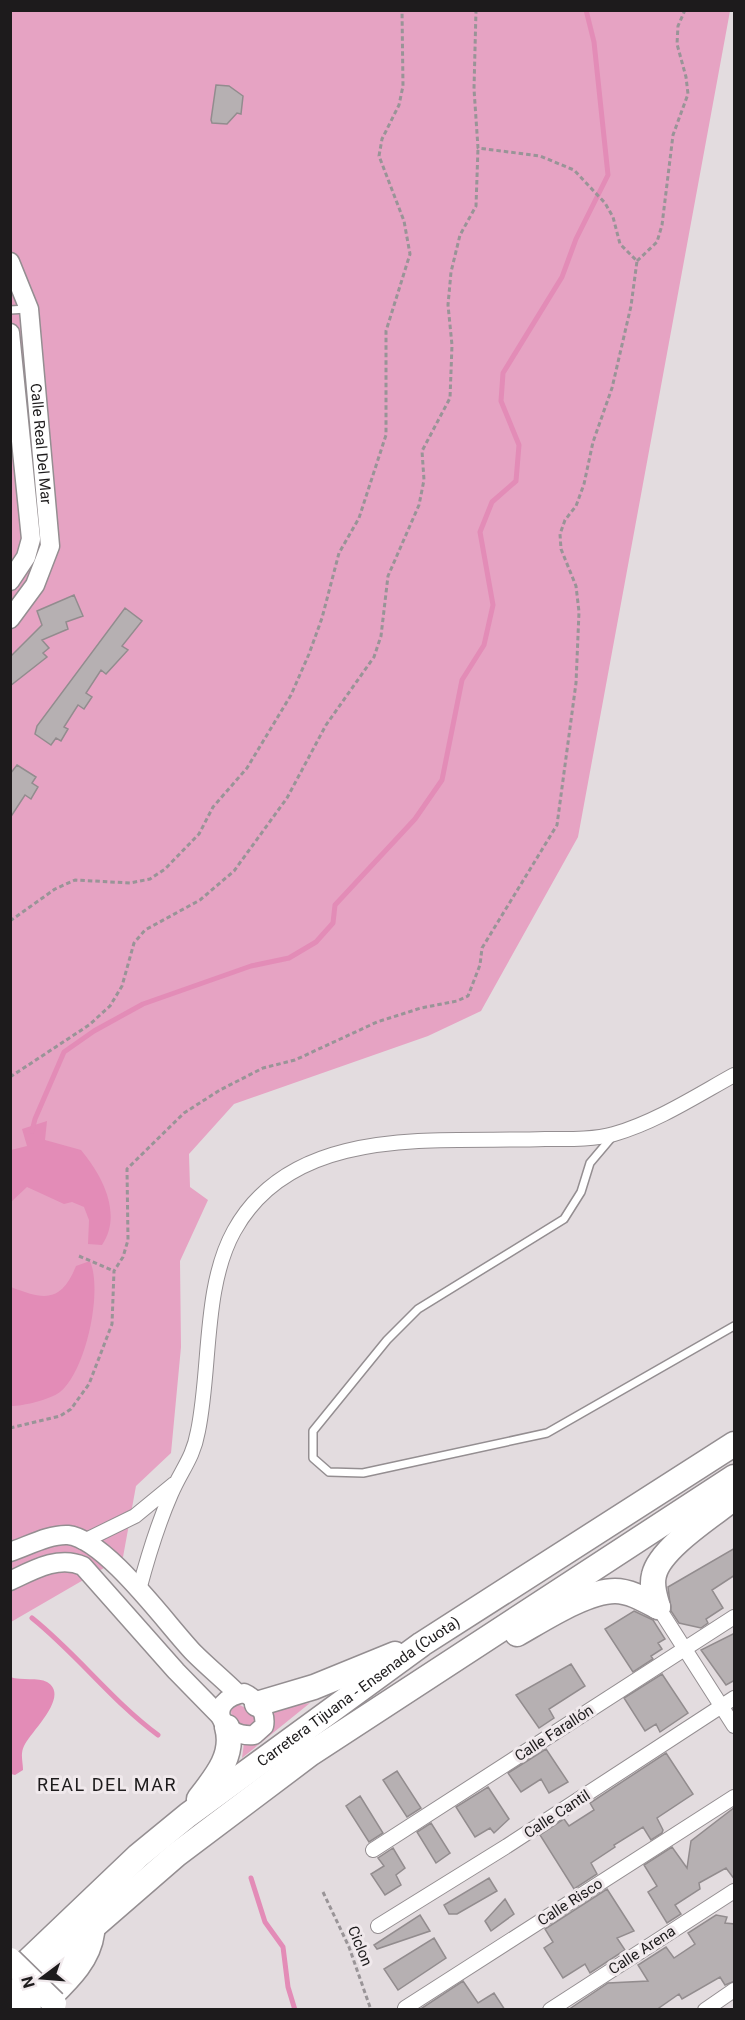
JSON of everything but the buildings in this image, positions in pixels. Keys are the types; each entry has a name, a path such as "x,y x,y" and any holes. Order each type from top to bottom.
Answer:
{"highway":[{"name":"Carretera Tijuana - Ensenada (Cuota)","path":"10,1978 138,1856 188,1815 422,1644 735,1444"},
{"name":"Carretera Tijuana - Ensenada (Cuota)","path":"10,2009 93,1927 254,1794 309,1754 735,1477"},
{"path":"658,1607 652,1584 654,1573 660,1563 670,1550 735,1498"},
{"path":"456,1658 494,1646 582,1600 609,1592 640,1597 658,1607"},
{"path":"248,1699 314,1687 422,1644"},
{"path":"188,1815 227,1756 230,1743 224,1721"},
{"path":"10,1960 50,2007 82,1962 91,1945 93,1927"},
{"path":"10,1991 29,2010"}],"street":[{"name":"Calle Real Del Mar","path":"10,262 29,309 43,444 50,546 35,585 10,619"},
{"name":"Calle Real Del Mar","path":"10,333 30,539 26,557 10,581"},
{"path":"19,443 43,444"},
{"path":"139,1590 153,1535 176,1482 190,1462 198,1432 214,1298 223,1258 234,1231 259,1198 285,1176 310,1162 364,1145 411,1141 570,1139 613,1135 647,1121 735,1075"},
{"path":"82,1542 135,1516 176,1482"},
{"path":"135,1516 149,1527 153,1535"},
{"path":"10,1552 52,1537 67,1535 110,1560 195,1654 248,1699 265,1721 259,1732 246,1736 224,1721 176,1671 84,1566 64,1561 51,1563 10,1581"},
{"path":"658,1607 735,1726"},
{"name":"Calle Farallón","path":"373,1850 735,1617"},
{"path":"224,1721 222,1702 229,1696 248,1699"},
{"name":"Calle Cantil","path":"378,1926 507,1846 735,1698"},
{"name":"Calle Risco","path":"405,2008 735,1797"},
{"name":"Calle Arena","path":"550,2010 735,1891"},
{"path":"705,2010 735,1990"}],"lane":[{"path":"10,310 29,309"},
{"path":"613,1135 590,1163 581,1192 564,1218 418,1309 387,1340 313,1431 313,1458 329,1472 363,1473 546,1433 735,1326"}],"path":[{"path":"10,921 54,890 75,880 130,883 150,879 165,869 199,834 213,807 247,768 291,695 309,654 322,618 339,553 359,518 386,435 386,332 410,254 404,220 379,156 382,139 399,105 403,86 402,10"},
{"path":"10,1077 81,1031 110,1006 122,986 134,943 145,930 200,900 234,870 287,798 326,725 374,657 381,636 388,576 419,505 424,480 422,451 450,398 452,345 448,305 451,272 460,235 476,206 477,148 474,89 476,10"},
{"path":"10,1428 60,1416 71,1409 89,1384 112,1324 114,1271 123,1257 128,1240 127,1170 135,1161 184,1113 220,1090 263,1068 295,1060 377,1022 421,1008 458,1001 468,996 476,980 482,948 557,825 576,683 579,612 576,586 561,549 560,534 565,520 576,506 584,484 593,441 612,388 637,261 657,242 674,135 688,94 686,76 676,44 678,26 685,10"},
{"path":"477,148 540,156 574,170 592,192 605,203 613,217 620,244 637,261"},
{"path":"79,1256 114,1271"},
{"name":"Ciclon","path":"323,1892 349,1947 371,2010"}],"shaded area":[{"path":"10,11 730,11 578,837 481,1011 428,1036 234,1104 189,1154 190,1187 208,1200 180,1261 181,1347 171,1453 136,1486 123,1557 11,1622"},
{"path":"47,1121 45,1140 81,1150 102,1183 107,1195 111,1221 102,1245 88,1244 89,1220 84,1207 72,1202 64,1204 27,1187 11,1202 11,1150 27,1146 22,1129"},
{"path":"90,1261 94,1274 94,1291 90,1330 77,1367 69,1382 60,1392 49,1398 11,1406 11,1287 42,1296 50,1295 64,1287 76,1266"},
{"path":"10,1677 47,1682 53,1688 54,1696 47,1714 24,1746 23,1770 15,1775 11,1774"},
{"path":"310,1703 242,1758 244,1743 270,1710"},
{"path":"238,1704 253,1712 257,1719 253,1726 241,1727 232,1718 230,1705"}],"waterway":[{"path":"32,1131 64,1052 94,1031 143,1004 251,966 289,958 316,942 333,923 335,905 415,819 442,780 462,680 484,645 493,605 480,532 492,502 516,481 519,445 501,401 503,373 562,277 576,239 608,175 594,42 586,10"},
{"path":"32,1618 141,1722 158,1735"},
{"path":"251,1878 265,1922 283,1947 288,1987 295,2010"}],"district":[{"name":"REAL DEL MAR","path":"107,1785"}]}
